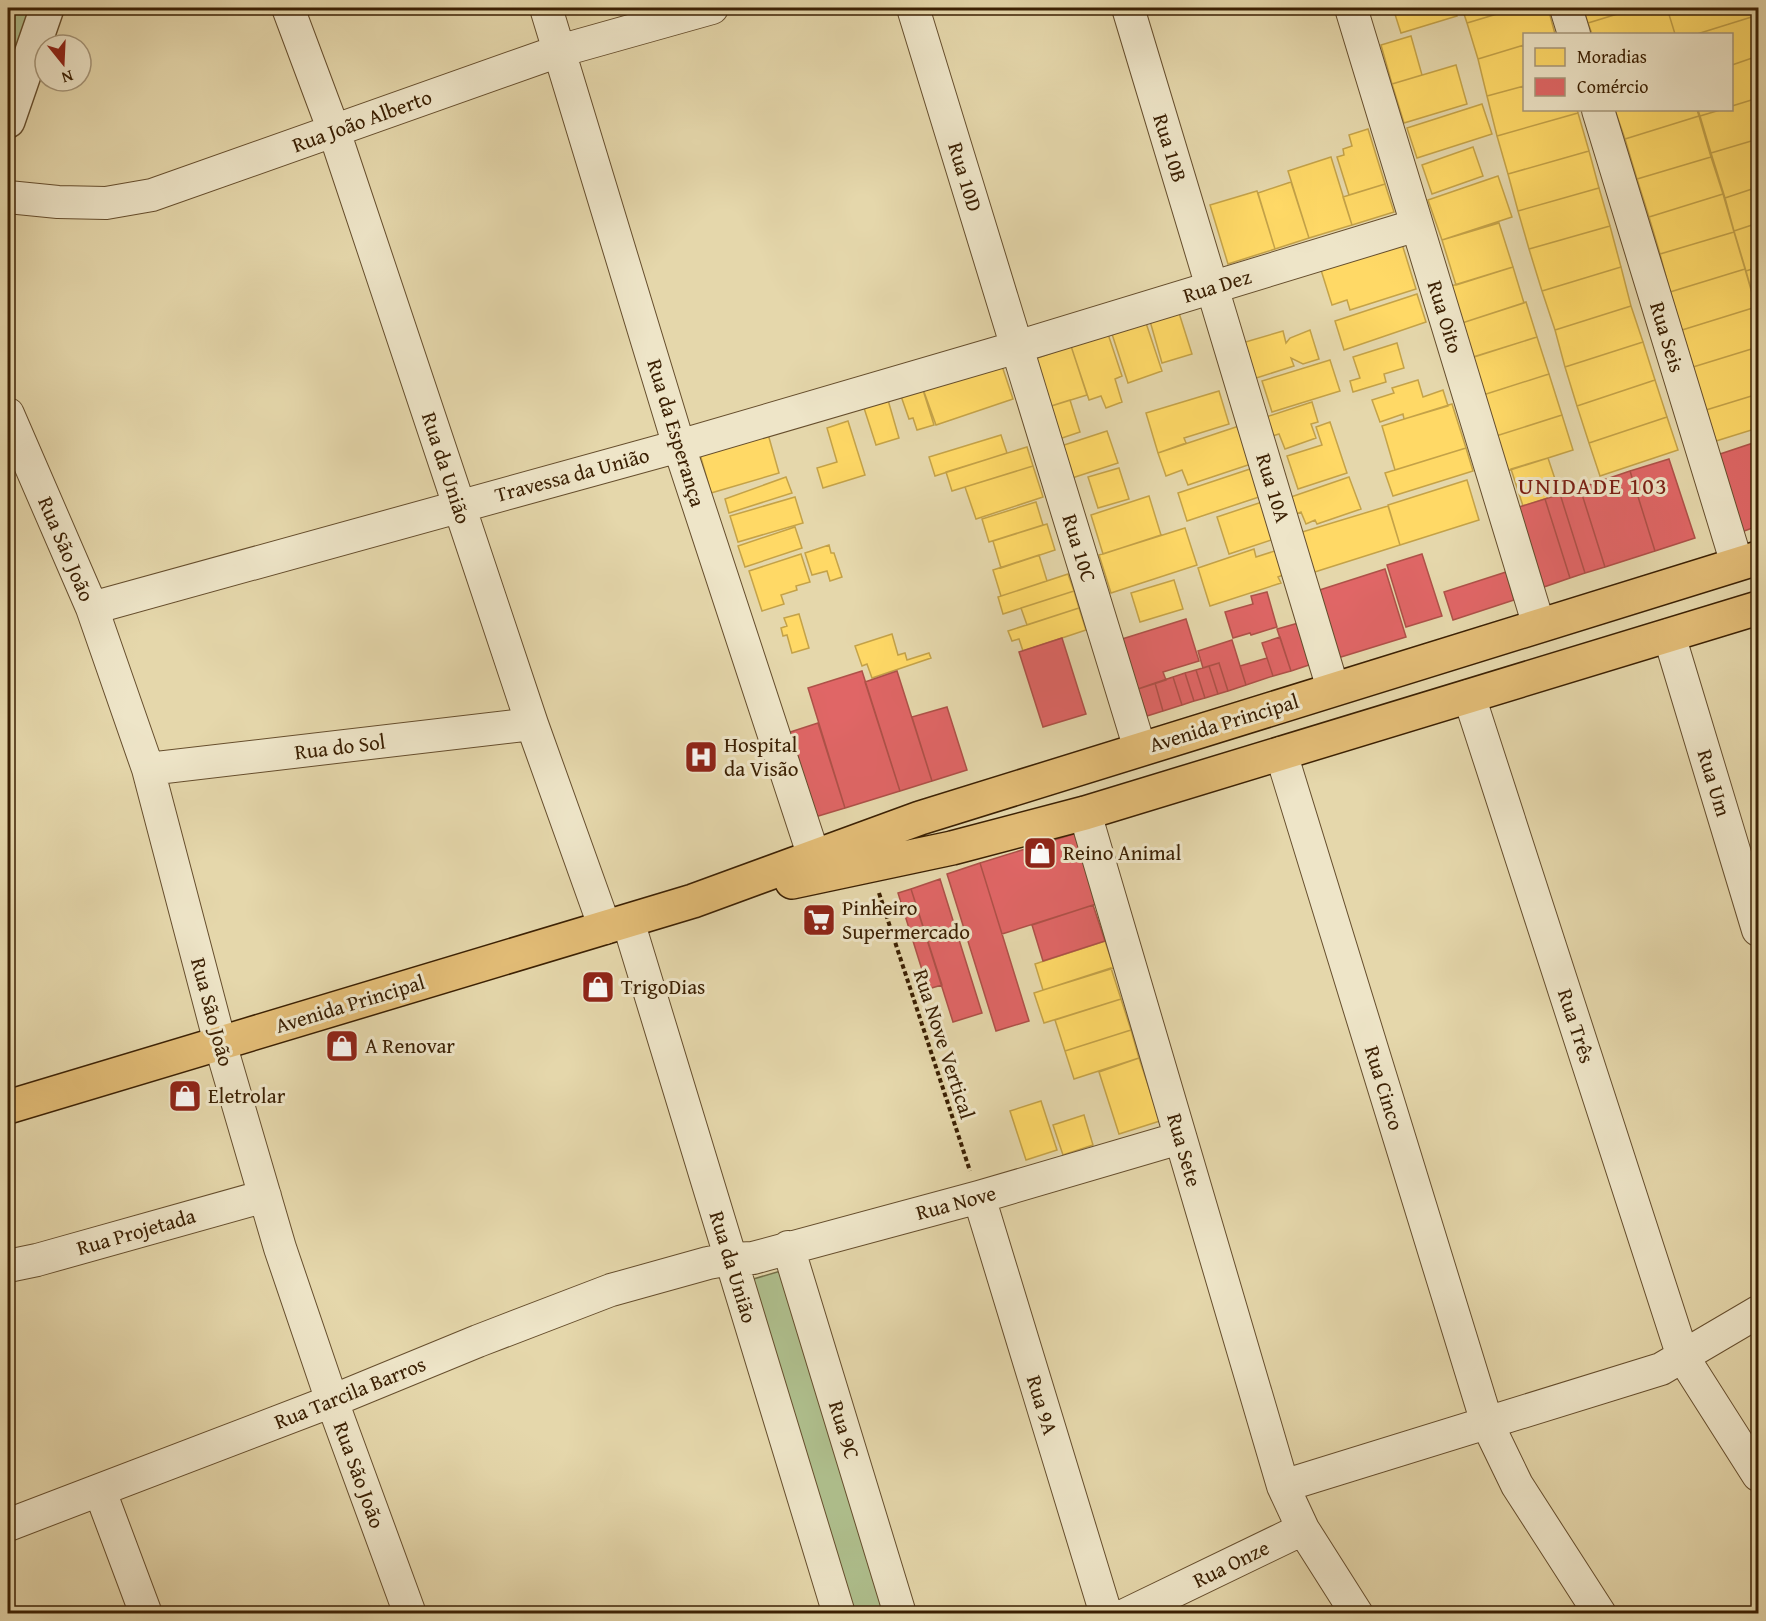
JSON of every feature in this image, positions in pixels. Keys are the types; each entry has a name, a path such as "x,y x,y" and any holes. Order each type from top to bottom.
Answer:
{"main road":[{"name":"Avenida Principal","path":"8,1107 693,901 920,818 1751,562"},
{"path":"1669,635 1663,620 1663,608 1671,596 1749,571 1751,562"},
{"name":"Avenida Principal","path":"693,901 870,867 993,838 1084,813 1758,608"}],"street":[{"path":"8,121 47,8"},
{"name":"Rua da União","path":"288,8 334,131 532,724 616,924 730,1259 839,1614"},
{"name":"Rua da Esperança","path":"546,8 679,446 814,857"},
{"name":"Rua João Alberto","path":"8,197 58,202 106,203 152,195 559,51 712,8"},
{"name":"Rua 10D","path":"913,8 1017,347"},
{"name":"Rua 10B","path":"1128,8 1212,288"},
{"name":"Rua Oito","path":"1351,8 1539,626"},
{"path":"1566,8 1574,33"},
{"name":"Rua Seis","path":"1598,111 1751,562"},
{"name":"Rua Dez","path":"1017,347 1417,225"},
{"name":"Rua 10A","path":"1212,288 1333,689"},
{"name":"Travessa da União","path":"92,608 679,446 1017,347"},
{"name":"Rua 10C","path":"1017,347 1140,749"},
{"name":"Rua São João","path":"8,414 92,608 148,769 220,1043 280,1248 332,1401 410,1614"},
{"name":"Rua Um","path":"1669,635 1758,930"},
{"name":"Rua Três","path":"1469,696 1683,1357 1758,1474"},
{"name":"Rua do Sol","path":"148,769 532,724"},
{"name":"Rua Cinco","path":"1281,753 1487,1423 1517,1485 1600,1614"},
{"name":"Rua Sete","path":"1084,813 1283,1486 1303,1529 1357,1614"},
{"name":"Rua Nove","path":"730,1259 753,1258 979,1197 1180,1138"},
{"name":"Rua Projetada","path":"8,1266 37,1260 265,1196"},
{"name":"Rua 9A","path":"979,1197 1106,1614"},
{"name":"Rua 9C","path":"788,1247 900,1614"},
{"name":"Rua Tarcila Barros","path":"8,1525 332,1401 611,1290 730,1259"},
{"path":"1283,1486 1661,1369 1758,1312"},
{"path":"100,1491 146,1614"},
{"name":"Rua Onze","path":"1127,1614 1303,1529"}],"path":[{"name":"Rua Nove Vertical","path":"870,867 979,1197"}],"green space":[{"path":"15,8 33,8 8,77 8,28"},
{"path":"784,1270 888,1613 854,1613 750,1280"}],"building: Moradias":[{"path":"1393,8 1454,8 1457,16 1401,33"},
{"path":"1462,8 1517,8 1467,23"},
{"path":"1517,8 1548,8 1555,33 1523,33 1523,45 1478,59 1467,23"},
{"path":"1583,8 1637,8 1588,23"},
{"path":"1637,8 1667,8 1675,33 1592,33 1588,23"},
{"path":"1667,8 1758,8 1758,15 1700,33 1675,33"},
{"path":"1758,15 1758,56 1733,65 1733,33 1700,33"},
{"path":"1411,36 1422,75 1392,84 1381,45"},
{"path":"1523,45 1523,86 1487,96 1478,59"},
{"path":"1758,56 1758,98 1733,106 1733,65"},
{"path":"1456,65 1467,104 1404,123 1392,84"},
{"path":"1523,86 1523,111 1577,111 1578,113 1497,136 1487,96"},
{"path":"1758,98 1758,139 1711,153 1700,116 1717,111 1733,111 1733,106"},
{"path":"1482,104 1492,134 1417,158 1407,128"},
{"path":"1615,111 1697,111 1699,116 1625,139"},
{"path":"1698,111 1717,111 1700,116"},
{"path":"1578,113 1589,151 1508,174 1497,136"},
{"path":"1699,116 1711,157 1637,179 1625,139"},
{"path":"1368,129 1385,184 1349,195 1337,157 1344,155 1343,149 1352,146 1349,135"},
{"path":"1758,139 1758,187 1725,198 1711,153"},
{"path":"1473,147 1483,176 1432,194 1422,165"},
{"path":"1589,151 1599,188 1518,211 1508,174"},
{"path":"1331,157 1352,225 1309,238 1288,171"},
{"path":"1711,157 1723,194 1649,217 1637,179"},
{"path":"1498,176 1512,217 1442,240 1428,200"},
{"path":"1291,182 1309,238 1275,249 1258,193"},
{"path":"1385,184 1394,212 1352,225 1343,197"},
{"path":"1758,187 1758,223 1734,231 1725,198"},
{"path":"1599,188 1610,226 1529,249 1518,211"},
{"path":"1257,191 1275,249 1228,264 1210,205"},
{"path":"1723,194 1734,232 1660,254 1649,217"},
{"path":"1499,223 1513,267 1456,285 1442,240"},
{"path":"1758,223 1758,267 1746,271 1734,231"},
{"path":"1610,226 1621,267 1542,291 1529,249"},
{"path":"1734,232 1745,269 1670,292 1660,254"},
{"path":"1402,244 1416,289 1350,310 1347,300 1332,305 1321,270"},
{"path":"1513,267 1524,303 1462,323 1451,286"},
{"path":"1621,267 1631,306 1555,330 1542,291"},
{"path":"1758,267 1758,306 1756,307 1746,271"},
{"path":"1745,269 1756,307 1682,330 1670,292"},
{"path":"1417,294 1426,322 1344,350 1335,321"},
{"path":"1526,302 1537,337 1473,357 1462,323"},
{"path":"1631,306 1643,342 1565,367 1555,330"},
{"path":"1756,307 1758,347 1693,367 1682,330"},
{"path":"1179,313 1192,354 1162,363 1150,321"},
{"path":"1146,323 1162,371 1128,383 1112,334"},
{"path":"1310,330 1319,359 1303,364 1291,358 1294,366 1253,379 1242,343 1283,331 1286,343 1290,338"},
{"path":"1108,334 1122,376 1115,379 1122,402 1106,408 1101,396 1089,400 1071,346"},
{"path":"1537,337 1549,374 1483,395 1471,358"},
{"path":"1643,342 1655,380 1577,406 1565,367"},
{"path":"1397,343 1404,368 1384,374 1386,382 1353,392 1350,381 1360,378 1353,357"},
{"path":"1071,346 1087,395 1048,407 1032,360"},
{"path":"1758,347 1758,394 1706,410 1693,367"},
{"path":"1330,360 1340,391 1272,412 1262,381"},
{"path":"1001,363 1013,399 936,425 923,389"},
{"path":"1549,374 1562,415 1496,436 1483,395"},
{"path":"1418,380 1423,397 1443,390 1448,406 1404,419 1403,414 1380,422 1372,400 1394,393 1392,388"},
{"path":"1655,380 1667,417 1589,443 1577,406"},
{"path":"923,390 934,425 917,430 913,418 909,419 901,396"},
{"path":"1219,391 1229,424 1184,438 1186,443 1158,453 1146,413"},
{"path":"1758,394 1758,428 1716,441 1706,410"},
{"path":"888,400 899,438 876,445 864,408"},
{"path":"1070,400 1080,432 1059,439 1048,407"},
{"path":"1312,402 1318,422 1311,424 1316,438 1285,449 1279,434 1269,437 1263,418"},
{"path":"1452,404 1466,448 1395,470 1382,426"},
{"path":"1562,415 1573,450 1507,471 1496,436"},
{"path":"1667,417 1678,450 1600,476 1589,443"},
{"path":"848,421 865,475 823,488 817,468 837,462 827,428"},
{"path":"1330,422 1347,473 1298,489 1287,456 1322,445 1316,427"},
{"path":"1239,426 1251,464 1188,485 1182,470 1166,476 1158,453"},
{"path":"1107,431 1118,463 1069,479 1058,447"},
{"path":"768,434 779,473 711,493 700,454"},
{"path":"1001,435 1007,453 935,476 929,457"},
{"path":"1027,447 1033,466 952,491 946,472"},
{"path":"1466,448 1473,471 1393,496 1385,473"},
{"path":"1548,458 1560,494 1523,506 1511,469"},
{"path":"1033,466 1043,497 976,519 965,487"},
{"path":"1256,467 1265,495 1187,521 1178,493"},
{"path":"1119,468 1129,499 1098,508 1088,477"},
{"path":"786,477 792,493 729,513 725,499"},
{"path":"1349,477 1361,509 1317,524 1315,520 1306,524 1301,512 1294,515 1288,498"},
{"path":"1467,480 1479,520 1400,545 1388,505"},
{"path":"1149,496 1161,535 1103,554 1091,515"},
{"path":"795,497 803,523 738,542 730,516"},
{"path":"1036,502 1043,525 989,542 982,519"},
{"path":"1262,502 1274,539 1229,554 1217,517"},
{"path":"1388,506 1400,545 1302,576 1289,536"},
{"path":"1047,524 1055,550 1001,568 993,541"},
{"path":"795,527 802,548 745,567 738,546"},
{"path":"1185,528 1197,565 1111,593 1099,555"},
{"path":"829,545 842,577 830,581 827,571 812,575 805,553"},
{"path":"1254,549 1256,557 1281,549 1288,573 1278,577 1281,583 1210,606 1198,568"},
{"path":"801,554 810,582 796,586 797,590 781,595 784,604 762,611 749,571"},
{"path":"1039,555 1047,581 1001,596 993,570"},
{"path":"1068,574 1074,591 1003,614 998,597"},
{"path":"1174,580 1183,609 1140,622 1131,593"},
{"path":"1074,591 1079,608 1027,625 1021,608"},
{"path":"1079,608 1086,630 1023,651 1019,639 1012,641 1008,631"},
{"path":"799,614 809,648 792,653 787,635 783,636 781,628 787,626 784,618"},
{"path":"892,634 898,655 905,653 907,660 929,653 931,658 872,678 867,664 862,666 855,646"},
{"path":"1105,941 1114,968 1043,990 1035,964"},
{"path":"1111,968 1121,999 1044,1023 1034,993"},
{"path":"1121,999 1131,1030 1065,1051 1055,1020"},
{"path":"1131,1030 1139,1058 1074,1079 1065,1051"},
{"path":"1139,1058 1160,1121 1119,1134 1099,1072"},
{"path":"1041,1101 1057,1150 1026,1160 1010,1111"},
{"path":"1084,1115 1093,1145 1063,1155 1053,1125"}],"building: Comércio":[{"path":"1753,443 1758,460 1758,526 1736,534 1711,457"},
{"path":"1669,459 1695,538 1655,551 1630,471"},
{"path":"1630,471 1655,551 1605,567 1580,488"},
{"path":"1580,488 1605,567 1585,573 1560,494"},
{"path":"1560,494 1585,573 1570,578 1545,499"},
{"path":"1545,499 1570,578 1544,587 1519,507"},
{"path":"1422,554 1442,616 1406,627 1387,565"},
{"path":"1385,569 1406,637 1328,661 1307,594"},
{"path":"1506,572 1514,600 1453,620 1444,592"},
{"path":"1267,592 1277,627 1233,638 1225,612 1253,604 1251,596"},
{"path":"1186,619 1199,661 1163,672 1166,680 1138,689 1122,639"},
{"path":"1302,622 1315,663 1291,671 1277,629"},
{"path":"1280,637 1291,671 1273,676 1262,643"},
{"path":"1062,638 1086,714 1043,727 1019,652"},
{"path":"1232,640 1246,685 1228,691 1219,663 1203,668 1198,651"},
{"path":"1267,658 1273,676 1246,685 1240,666"},
{"path":"1219,663 1228,691 1218,694 1209,666"},
{"path":"1209,666 1218,694 1205,698 1196,670"},
{"path":"1196,670 1205,698 1194,701 1185,673"},
{"path":"862,671 900,791 845,808 808,688"},
{"path":"897,671 932,781 900,791 865,682"},
{"path":"1185,673 1194,701 1182,705 1173,677"},
{"path":"1173,677 1182,705 1163,711 1155,683"},
{"path":"1155,683 1163,711 1147,716 1138,689"},
{"path":"947,707 967,770 932,781 912,717"},
{"path":"818,723 845,808 805,820 778,736"},
{"path":"1080,832 1103,902 1002,934 980,863"},
{"path":"980,863 1029,1021 996,1031 947,874"},
{"path":"940,879 982,1013 953,1022 911,889"},
{"path":"911,889 942,985 928,989 898,893"},
{"path":"1093,905 1105,941 1043,961 1032,925"}],"place":[{"name":"Hospital da Visão","path":"701,757"},
{"name":"Reino Animal","path":"1040,853"},
{"name":"Pinheiro Supermercado","path":"819,920"},
{"name":"TrigoDias","path":"598,987"},
{"name":"A Renovar","path":"342,1046"},
{"name":"Eletrolar","path":"185,1096"}],"district":[{"name":"UNIDADE 103","path":"1593,486"}]}
